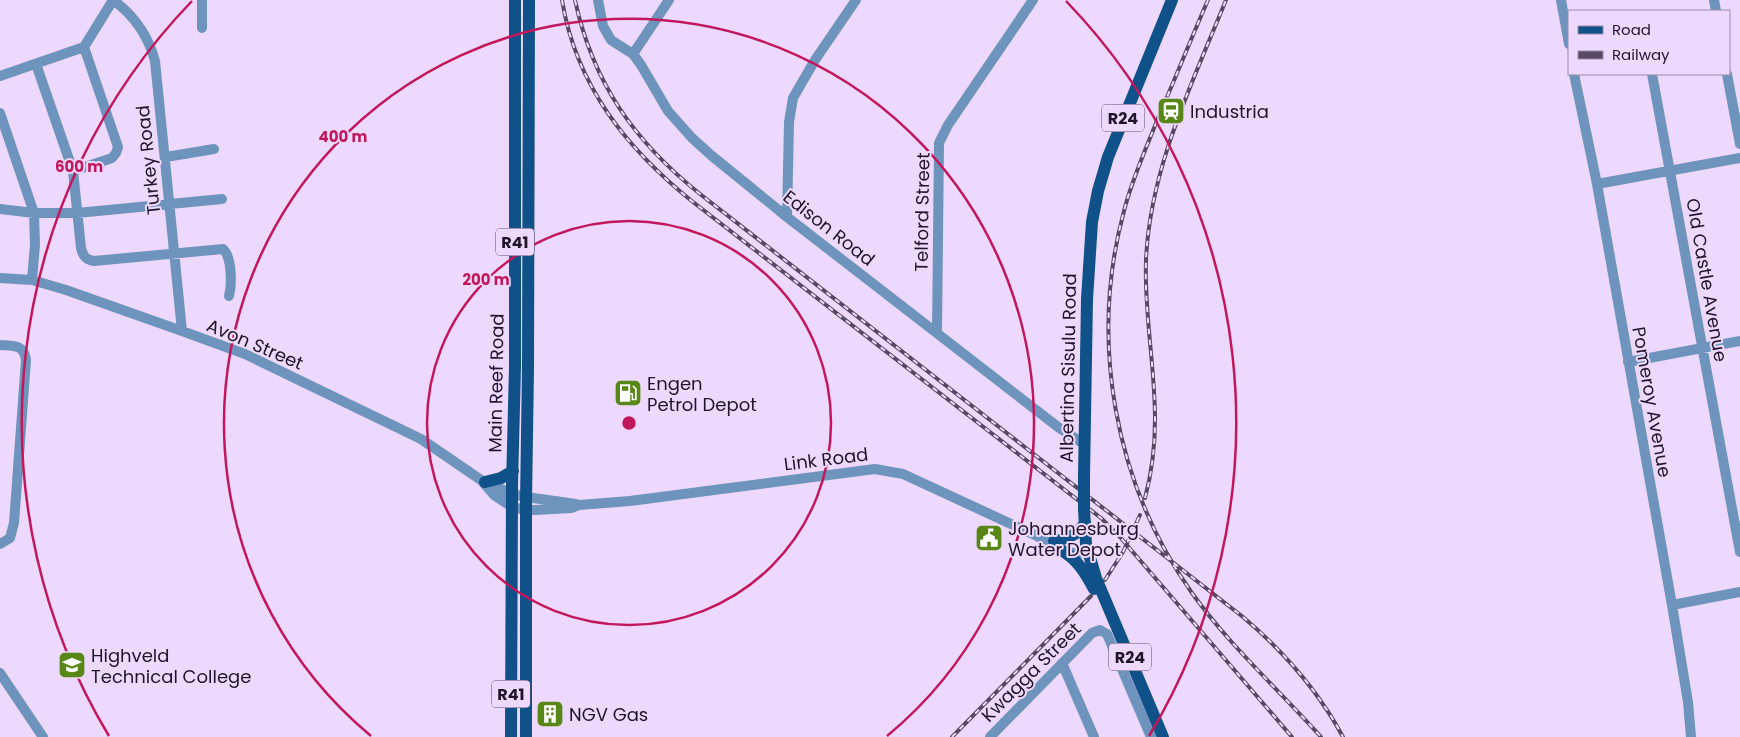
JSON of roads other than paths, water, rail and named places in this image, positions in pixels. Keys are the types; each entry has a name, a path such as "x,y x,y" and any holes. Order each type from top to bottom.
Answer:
{"main road":[{"name":"Main Reef Road","path":"511,737 512,494 515,367 515,0"},
{"name":"Main Reef Road","path":"526,737 529,0"},
{"name":"Albertina Sisulu Road","path":"1163,737 1096,578 1086,545 1084,444 1088,265 1096,199 1102,173 1172,0"},
{"path":"514,185 528,186"},
{"path":"483,481 501,478 513,471"},
{"path":"1084,515 1080,530 1057,545 1084,570 1104,611 1126,647"}],"street":[{"path":"0,76 84,47 113,0"},
{"name":"Turkey Road","path":"113,0 134,17 143,30 155,62 182,331"},
{"path":"202,0 202,28"},
{"name":"Edison Road","path":"598,0 607,34 618,46 633,54 668,111 692,138 787,217 1058,427 1084,444"},
{"path":"633,54 669,0"},
{"path":"787,217 789,122 793,98 815,60 856,0"},
{"name":"Telford Street","path":"937,333 939,143 948,124 1033,0"},
{"path":"1561,0 1568,38"},
{"path":"73,171 112,158 116,154 118,147 84,47"},
{"path":"36,64 73,171 81,248 84,256 90,261 220,249 226,251 228,256 231,282 229,296"},
{"name":"Pomeroy Avenue","path":"1574,75 1597,184 1672,605 1688,702 1691,737"},
{"name":"Old Castle Avenue","path":"1652,75 1740,552"},
{"path":"1727,75 1740,144"},
{"path":"0,113 34,212 36,239 32,280"},
{"path":"166,157 214,148"},
{"path":"1597,184 1740,158"},
{"path":"0,210 77,213 222,199"},
{"name":"Avon Street","path":"0,278 32,280 245,354 420,439 483,481 512,494 526,504"},
{"path":"1628,362 1740,341"},
{"path":"0,345 18,346 23,350 26,360 14,522 12,536 3,543"},
{"name":"Link Road","path":"526,504 571,502 579,505 630,501 875,469 903,474 1057,545"},
{"name":"Avon Street","path":"483,481 494,495 512,507"},
{"path":"512,507 526,504"},
{"path":"1057,545 1080,539 1086,545"},
{"path":"1672,605 1740,592"},
{"name":"Kwagga Street","path":"990,737 1062,663 1096,631 1102,630 1107,634 1151,737"},
{"path":"1062,663 1094,737"},
{"path":"0,673 44,737"}],"railway":[{"path":"562,0 569,31 579,60 592,88 626,137 647,160 693,202 1101,518 1120,537 1292,737"},
{"path":"575,0 583,30 605,84 636,131 676,174 1243,617 1272,643 1299,672 1322,703 1343,737"},
{"path":"1208,0 1144,153 1124,211 1114,260 1109,310 1110,360 1116,409 1127,458 1144,505 1165,550 1206,612 1321,737"},
{"path":"1145,498 1154,449 1155,429 1155,399 1146,280 1149,226 1155,192 1164,159 1187,95 1226,0"},
{"path":"1105,580 1123,552 1140,515"},
{"path":"952,737 1091,596"}],"place":[{"name":"Industria","path":"1171,111"},
{"name":"Engen Petrol Depot","path":"628,393"},
{"name":"Johannesburg Water Depot","path":"989,538"},
{"name":"Highveld Technical College","path":"72,665"},
{"name":"NGV Gas","path":"550,714"}]}
